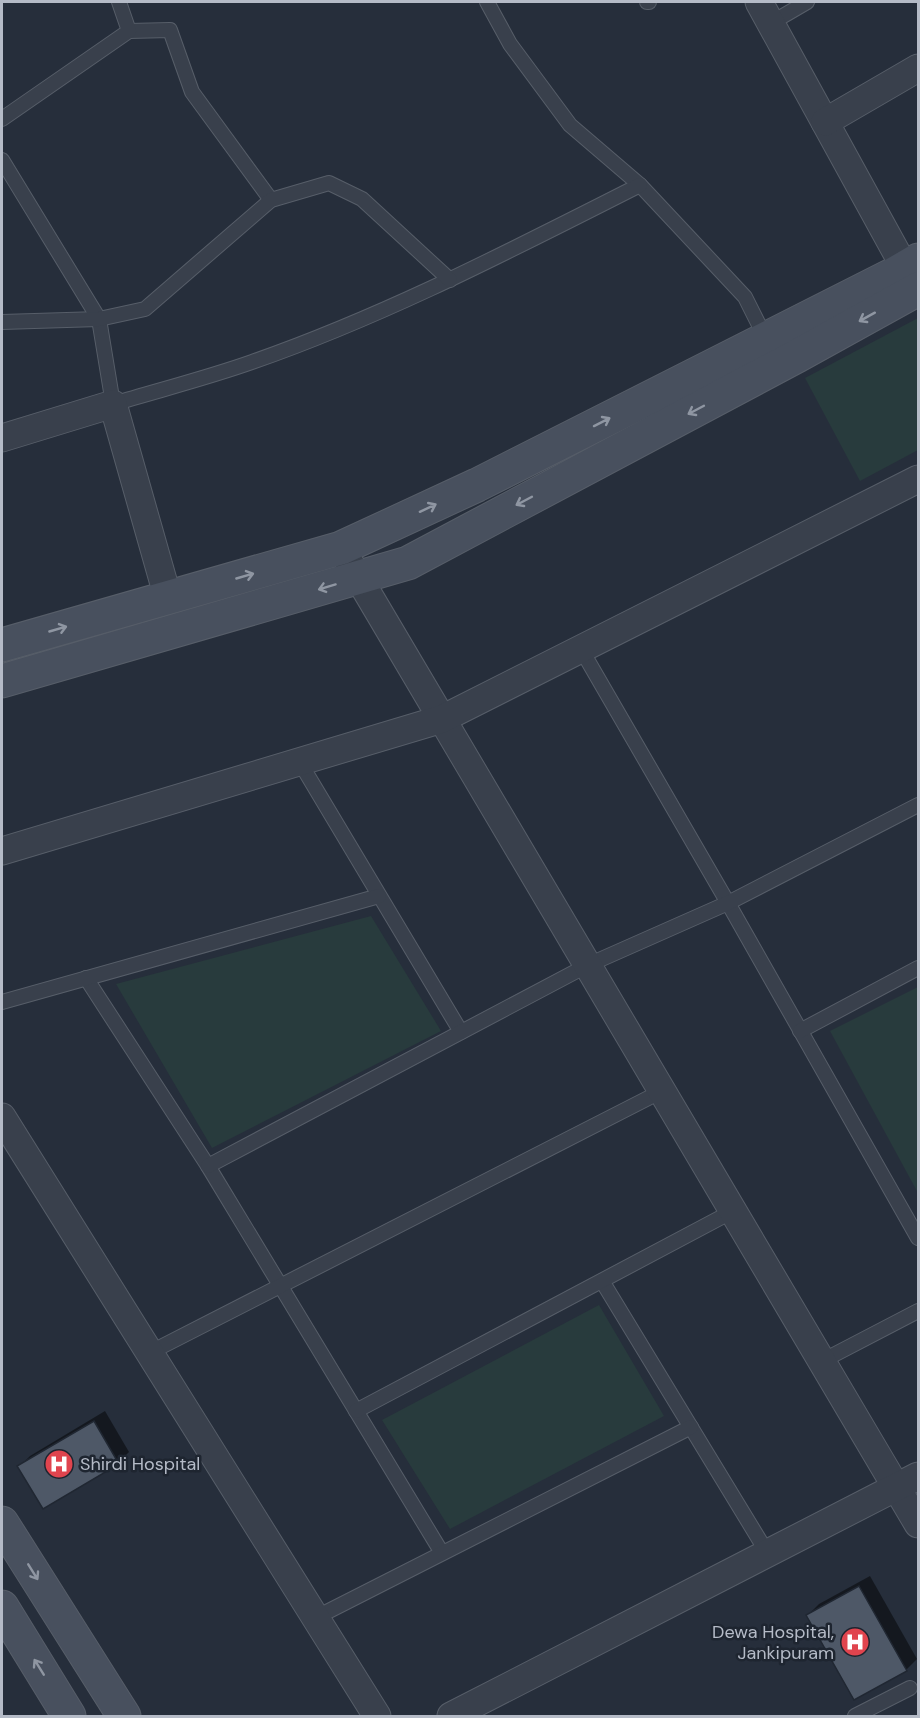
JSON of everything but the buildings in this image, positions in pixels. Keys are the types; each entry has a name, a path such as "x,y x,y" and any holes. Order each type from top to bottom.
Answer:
{"street":[{"path":"765,12 825,122 914,272"},
{"path":"825,122 918,68"},
{"path":"2,645 341,548 477,485 765,339 914,272"},
{"path":"2,681 408,563 797,356 914,272"},
{"path":"2,438 113,404 168,598"},
{"path":"2,850 442,719 918,479"},
{"path":"341,548 822,1361 907,1482 918,1524"},
{"path":"2,1118 377,1716"},
{"path":"451,1716 907,1482"},
{"path":"2,1523 124,1716"},
{"path":"2,1607 69,1716"}],"lane":[{"path":"119,2 129,31"},
{"path":"487,2 510,44 570,125 640,185 745,297 765,339"},
{"path":"765,12 807,2"},
{"path":"2,119 129,31 170,30 192,92 271,200"},
{"path":"2,160 99,319 113,404 252,362 372,315 450,280 640,185"},
{"path":"2,322 99,319 145,309 271,200 329,183 362,200 450,280"},
{"path":"581,649 918,1238"},
{"path":"299,761 461,1032"},
{"path":"208,1166 588,965 728,903 918,805"},
{"path":"2,1002 379,896"},
{"path":"800,1031 918,968"},
{"path":"86,978 208,1166 442,1553"},
{"path":"149,1353 662,1091"},
{"path":"356,1411 733,1211"},
{"path":"602,1281 768,1554"},
{"path":"822,1361 918,1311"},
{"path":"315,1618 691,1427"},
{"path":"855,1716 910,1688"}],"shaded area":[{"path":"918,318 918,450 860,481 805,378"},
{"path":"371,916 441,1031 212,1148 116,984"},
{"path":"918,987 918,1193 830,1031"},
{"path":"599,1305 664,1416 450,1529 382,1420"}],"place":[{"name":"Shirdi Hospital","path":"59,1464"},
{"name":"Dewa Hospital, Jankipuram","path":"855,1642"}]}
